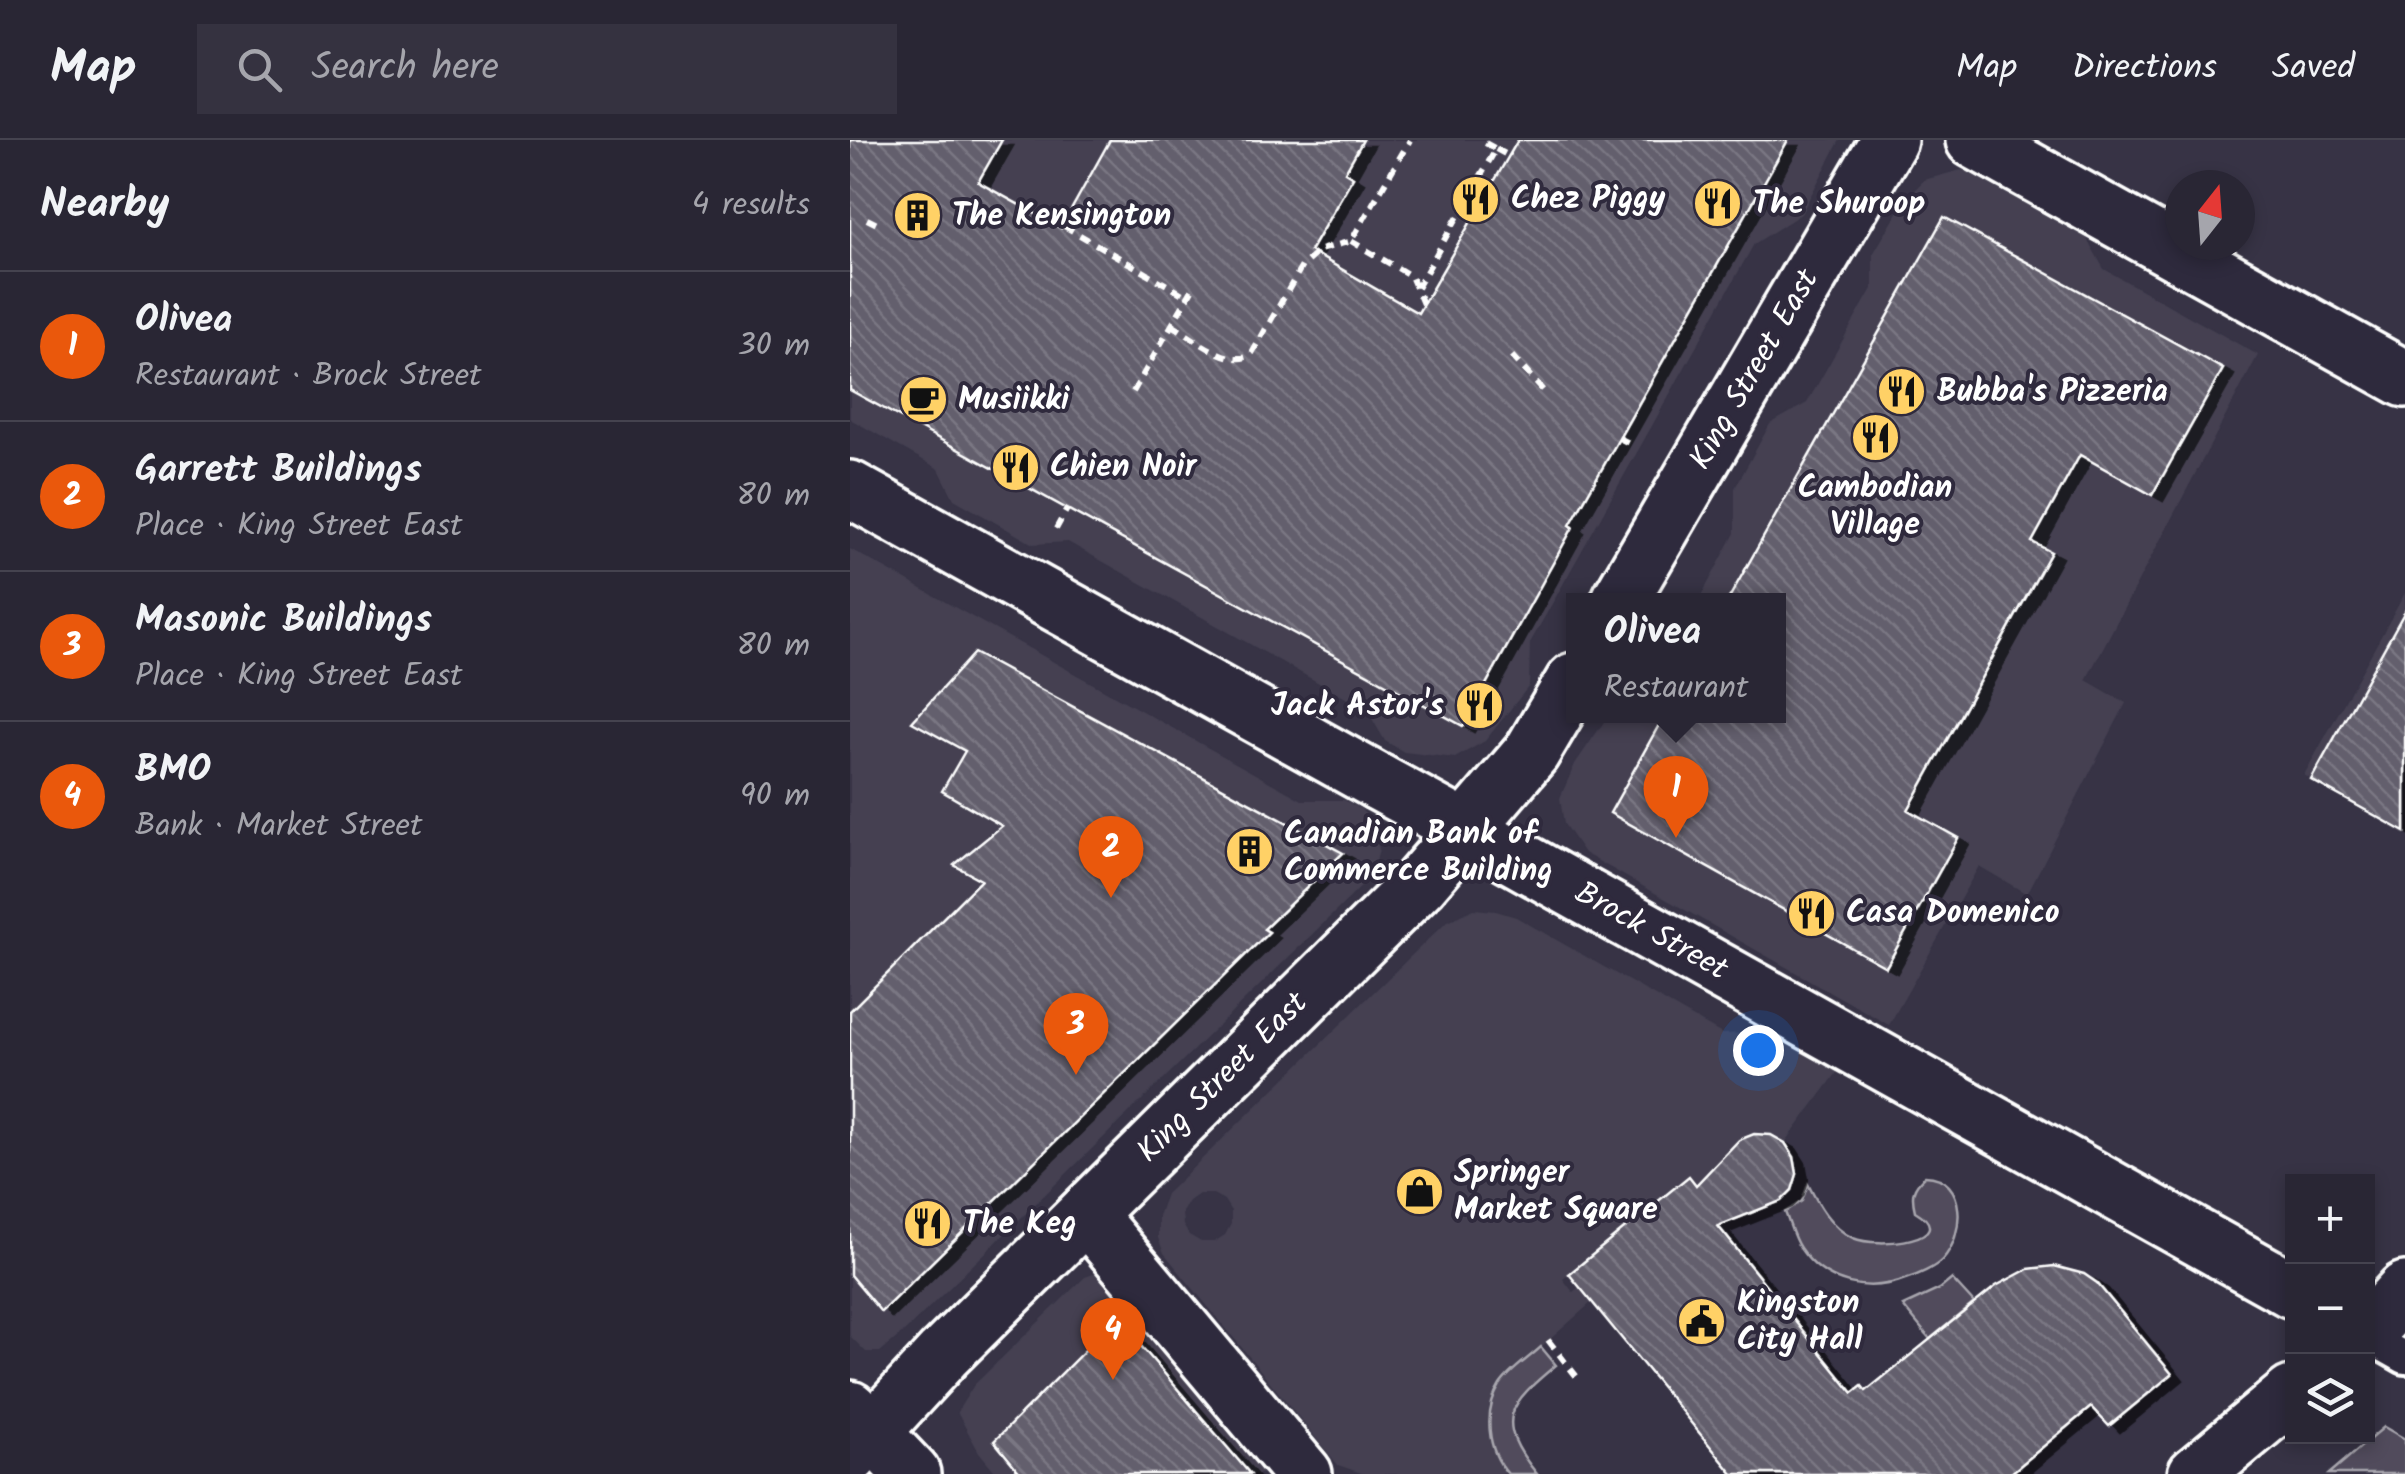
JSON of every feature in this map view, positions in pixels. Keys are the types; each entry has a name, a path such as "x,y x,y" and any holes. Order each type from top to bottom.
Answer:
{"main road":[{"name":"King Street East","path":"1624,593 1889,140"},
{"path":"1974,140 2405,379"},
{"name":"Brock Street","path":"850,489 2285,1286"},
{"name":"King Street East","path":"857,1432 943,1355 1420,883 1532,752 1566,695"},
{"path":"1086,1214 1304,1474"},
{"path":"2375,1326 2405,1290"},
{"path":"2196,1474 2285,1400"},
{"path":"857,1432 912,1474"}],"lane":[{"path":"2375,1339 2405,1358"}],"path":[{"path":"1172,325 1231,358 1245,359 1255,350 1302,266 1320,250 1350,241 1410,140"},
{"path":"1480,140 1509,156"},
{"path":"1416,288 1496,150"},
{"path":"867,219 876,224 880,219"},
{"path":"1064,226 1190,294 1134,392"},
{"path":"1350,241 1410,276 1423,304"},
{"path":"1512,356 1548,396"},
{"path":"1619,438 1633,445"},
{"path":"1056,529 1067,509"},
{"path":"1548,1340 1577,1377"}],"shaded area":[{"path":"850,140 1840,140 1801,214 1754,244 1530,643 1529,686 1485,741 1455,758 1404,752 1385,741 1367,710 1068,542 1033,544 954,499 939,469 850,419"},
{"path":"1961,170 1977,173 2083,232 2104,269 2258,355 2086,680 2126,703 2027,894 1979,866 1889,1025 1584,853 1564,824 1560,798 1575,764 1603,723 1786,723 1786,593 1703,593 1735,533 1735,488 1770,424 1807,403 1873,287 1873,254 1906,199 1924,180"},
{"path":"850,549 1302,800 1344,800 1361,809 1371,821 1379,849 1373,875 880,1352 866,1352 850,1336"},
{"path":"2405,593 2405,835 2304,775"},
{"name":"Springer Market Square","path":"1474,909 1516,917 1722,1034 1772,1032 1839,1070 1785,1143 1771,1135 1754,1134 1739,1140 1700,1189 1688,1176 1563,1279 1573,1292 1580,1286 1592,1302 1502,1382 1501,1465 1508,1474 1364,1474 1338,1465 1164,1253 1158,1238 1158,1216 1166,1194 1446,922","holes":["1199,1194 1213,1194 1224,1200 1231,1211 1231,1224 1225,1235 1214,1242 1201,1242 1189,1235 1182,1212"]},
{"path":"1925,1176 1949,1186 1958,1209 1958,1223 1950,1250 1939,1263 1921,1273 1893,1283 1848,1283 1810,1261 1793,1235 1785,1212 1802,1201 1808,1184 1832,1222 1853,1238 1896,1242 1923,1235 1929,1229 1927,1221 1915,1211 1913,1200 1915,1188"},
{"path":"1099,1272 1270,1474 997,1474 979,1452 957,1412 974,1385 1085,1277"},
{"path":"1952,1279 1974,1303 1930,1339 1903,1306"},
{"path":"1541,1347 1556,1365 1518,1402 1511,1426 1523,1455 1537,1474 1508,1474 1492,1442 1491,1407 1504,1380"},
{"path":"2384,1427 2405,1439 2405,1474 2329,1474 2364,1444 2375,1444 2375,1435"}],"building":[{"path":"850,140 1002,140 978,182 1061,228 1110,140 1363,140 1345,172 1353,177 1310,251 1418,313 1518,140 1788,140 1570,525 1573,527 1463,726 850,390"},
{"path":"1944,217 2223,369 2152,495 2080,455 2032,542 2051,552 1908,810 1958,838 1886,967 1610,813 1660,723 1786,723 1786,593 1732,593"},
{"path":"2405,611 2405,832 2311,780"},
{"path":"974,653 1343,853 1264,929 1269,932 881,1312 850,1275 850,1011 981,880 954,865 1002,826 942,791 965,751 912,722"},
{"name":"Kingston City Hall","path":"1754,1134 1771,1135 1785,1143 1794,1157 1797,1174 1792,1190 1781,1201 1718,1226 1853,1393 1862,1386 1866,1391 1996,1286 2028,1269 2054,1266 2084,1274 2097,1283 2172,1374 2109,1426 2091,1407 2010,1474 1733,1474 1569,1274 1689,1176 1696,1185 1739,1140"},
{"path":"1117,1318 1250,1474 1021,1474 994,1441"}],"place":[{"name":"Chez Piggy","path":"1476,199"},
{"name":"The Shuroop","path":"1718,204"},
{"name":"The Kensington","path":"917,216"},
{"name":"Bubba's Pizzeria","path":"1902,392"},
{"name":"Musiikki","path":"923,400"},
{"name":"Cambodian Village","path":"1875,438"},
{"name":"Chien Noir","path":"1015,467"},
{"name":"Jack Astor's","path":"1479,706"},
{"name":"Olivea","path":"1676,838"},
{"name":"Canadian Bank of Commerce Building","path":"1249,852"},
{"name":"Garrett Buildings","path":"1111,898"},
{"name":"Casa Domenico","path":"1811,913"},
{"name":"Masonic Buildings","path":"1076,1075"},
{"name":"Springer Market Square","path":"1419,1191"},
{"name":"The Keg","path":"928,1224"},
{"name":"Kingston City Hall","path":"1702,1321"},
{"name":"BMO","path":"1113,1380"}]}
